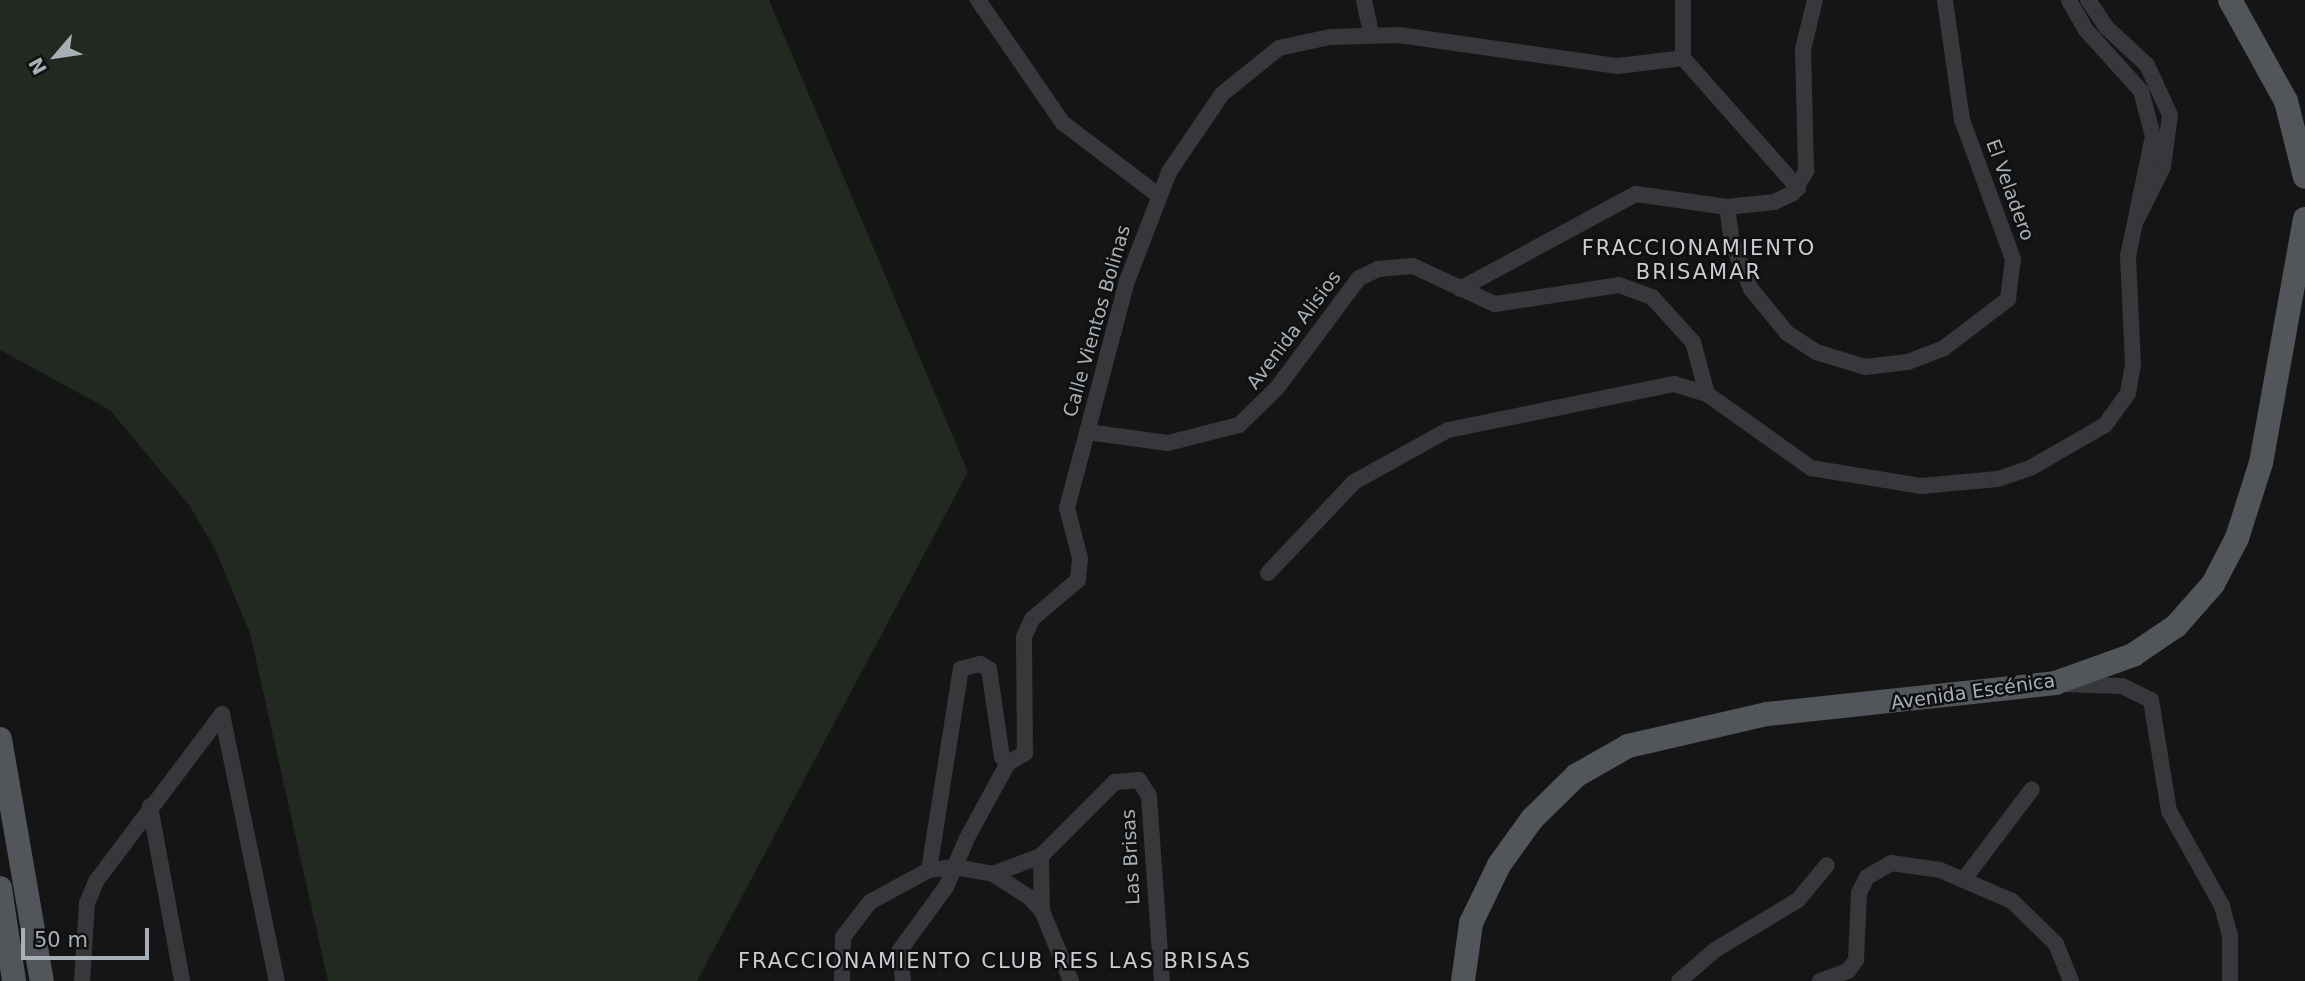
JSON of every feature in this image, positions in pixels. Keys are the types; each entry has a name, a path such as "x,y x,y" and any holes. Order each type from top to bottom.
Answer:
{"main road":[{"path":"2230,0 2286,102 2305,177"},
{"name":"Avenida Escénica","path":"1464,981 1471,923 1499,865 1532,819 1577,775 1628,746 1767,714 2055,683 2133,655 2176,626 2213,584 2237,538 2261,463 2305,221"},
{"path":"0,738 42,981"},
{"path":"0,890 14,981"}],"street":[{"path":"978,0 1063,123 1158,195"},
{"path":"1364,0 1371,34"},
{"path":"1684,0 1683,58 1798,188"},
{"path":"1460,289 1636,194 1727,207 1774,202 1798,188 1807,138 1803,49 1815,0"},
{"name":"El Veladero","path":"1727,207 1732,242 1751,289 1787,333 1816,352 1865,367 1908,362 1944,348 2000,307 2013,284 2013,259 1962,120 1945,0"},
{"path":"1268,573 1354,482 1448,430 1674,384 1707,394 1811,468 1921,486 1998,479 2032,467 2105,425 2128,393 2133,226 2153,136 2150,113 2141,91 2086,30 2069,0"},
{"path":"2088,0 2147,65 2170,115 2163,167 2133,226"},
{"name":"Calle Vientos Bolinas","path":"903,981 900,950 946,887 967,838 1008,763 1025,753 1028,741 1024,637 1032,619 1078,580 1080,558 1067,509 1123,294 1158,195 1204,118 1256,61 1303,39 1371,34 1618,66 1683,58"},
{"name":"Avenida Alisios","path":"1087,432 1168,443 1222,434 1258,411 1359,278 1378,269 1413,265 1495,304 1570,290 1634,288 1670,310 1686,331 1707,394"},
{"path":"929,870 956,678 968,664 989,669 995,681 998,746 1008,763"},
{"path":"2055,683 2122,686 2151,700 2169,811 2222,906 2231,935 2230,981"},
{"path":"82,981 87,903 150,807 222,713 277,981"},
{"name":"Las Brisas","path":"993,874 1041,856 1099,794 1115,782 1139,780 1149,796 1162,981"},
{"path":"1965,878 2032,789"},
{"path":"150,807 182,981"},
{"path":"1041,856 1042,911 1071,981"},
{"path":"1820,981 1848,971 1856,960 1858,893 1877,868 1917,864 1965,878 2033,918 2056,944 2071,981"},
{"path":"1679,981 1715,950 1798,900 1827,865"},
{"path":"842,981 839,960 851,922 897,883 929,870 993,874 1042,911"}],"shaded area":[{"path":"0,0 769,0 968,472 697,981 328,981 250,633 215,549 189,505 110,410 0,350"}],"district":[{"name":"FRACCIONAMIENTO BRISAMAR","path":"1699,260"},
{"name":"FRACCIONAMIENTO CLUB RES LAS BRISAS","path":"995,961"}]}
